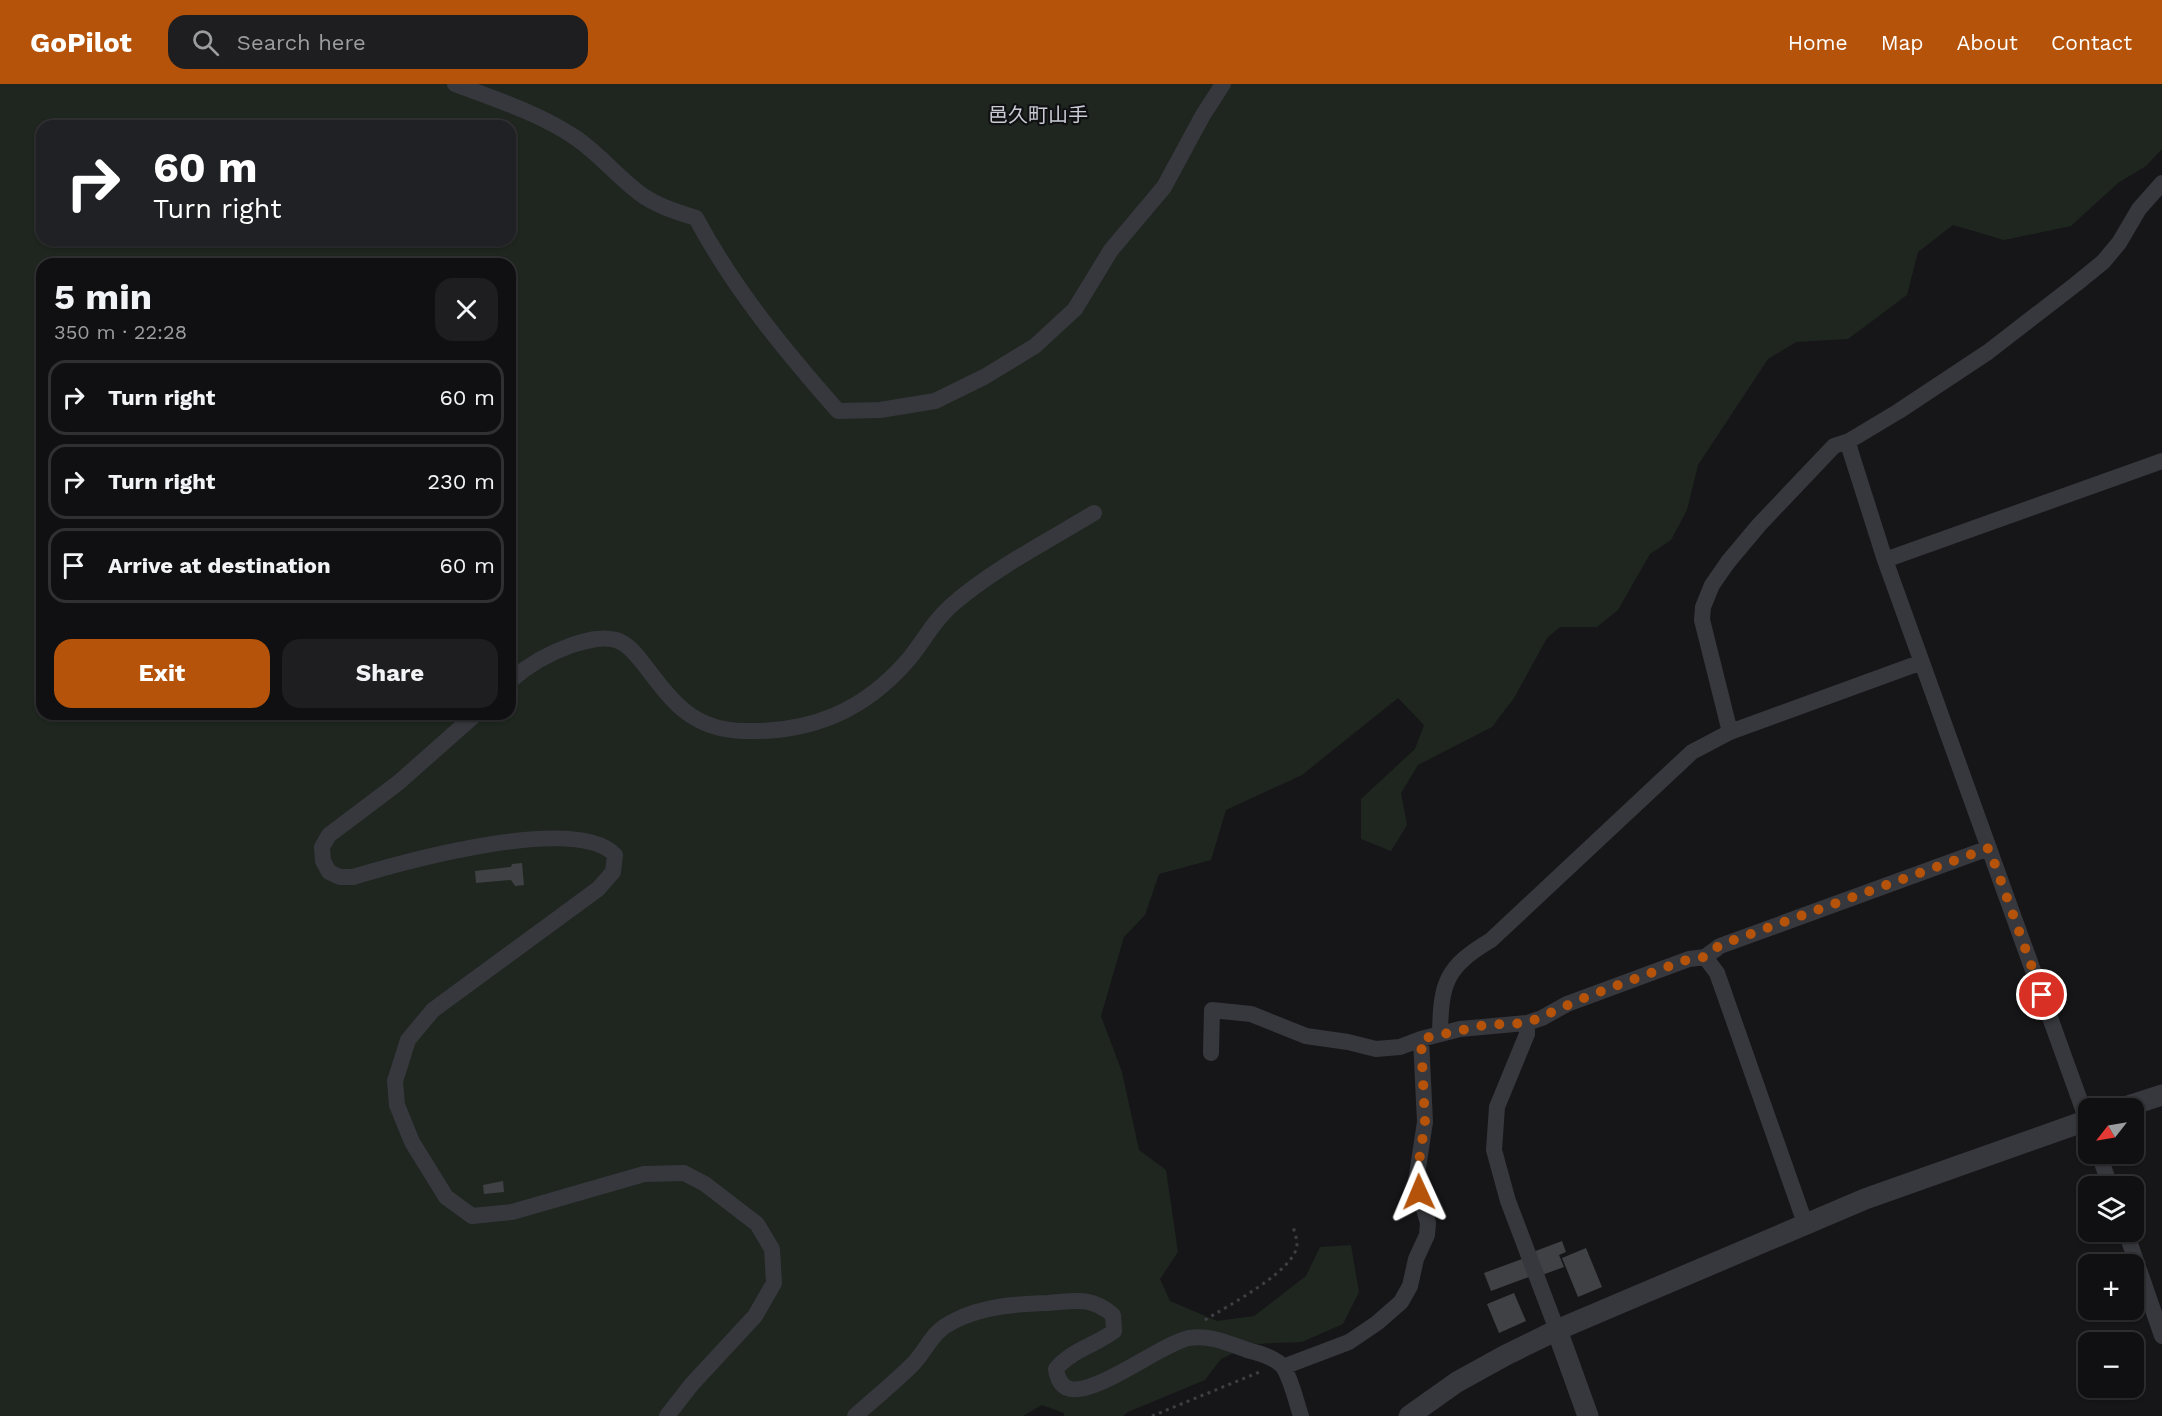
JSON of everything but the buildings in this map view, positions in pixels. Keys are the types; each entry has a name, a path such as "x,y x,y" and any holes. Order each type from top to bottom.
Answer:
{"street":[{"path":"454,84 547,121 597,154 639,194 673,211 696,218 711,246 754,309 798,365 838,411 859,411 935,401 984,377 1035,346 1075,309 1111,250 1164,187 1203,115 1223,84"},
{"path":"1730,732 1702,620 1703,607 1712,585 1723,569 1759,525 1834,446 1849,441 1899,411 1988,352 2103,262 2119,243 2139,209 2162,183"},
{"path":"1849,441 1885,560 2080,1098"},
{"path":"1885,560 2162,461"},
{"path":"516,677 542,658 564,648 595,638 618,641 635,653 667,695 685,712 712,727 743,731 781,730 823,721 853,708 889,681 910,658 934,623 952,604 976,585 1094,513"},
{"path":"1440,1033 1445,983 1453,969 1468,954 1491,940 1688,756 1712,740 1730,732 1922,662"},
{"path":"469,720 398,783 330,835 322,847 322,861 330,872 340,877 353,877 387,866 454,851 541,837 585,841 608,847 615,855 613,872 598,889 434,1010 408,1040 395,1081 395,1089 397,1105 412,1142 446,1197 472,1216 512,1212 644,1174 684,1173 705,1184 757,1224 772,1249 774,1283 755,1316 692,1384 667,1416"},
{"path":"1211,1053 1212,1010 1251,1014 1306,1036 1376,1049 1400,1047 1440,1033 1485,1025 1527,1023 1591,995 1689,959 1705,957 1720,945 1989,848"},
{"path":"1705,957 1717,973 1805,1223"},
{"path":"1527,1023 1527,1034 1497,1107 1494,1150 1508,1201 1588,1416"},
{"path":"1280,1364 1349,1342 1377,1323 1401,1302 1410,1286 1416,1259 1427,1235 1428,1223 1416,1181 1425,1122 1421,1039"},
{"path":"2144,1101 2162,1095"},
{"path":"1409,1416 1457,1382 1557,1330 1865,1199 2078,1124"},
{"path":"2129,1242 2162,1336"},
{"path":"855,1416 914,1363 934,1334 953,1321 974,1313 1011,1305 1082,1301 1100,1304 1113,1315 1114,1331 1062,1361 1056,1369 1058,1379 1066,1387 1075,1389 1097,1384 1188,1338 1210,1338 1259,1353 1280,1364 1301,1416"}],"path":[{"path":"1202,1322 1271,1278 1292,1259 1298,1245 1293,1226"},
{"path":"1152,1416 1280,1364"}],"shaded area":[{"path":"0,84 2162,84 2162,149 2146,166 2118,183 2071,226 2004,240 1953,225 1918,252 1907,295 1848,339 1796,342 1768,359 1698,465 1687,510 1671,540 1650,554 1618,610 1597,627 1560,627 1547,638 1514,698 1492,727 1418,765 1401,793 1407,825 1391,851 1361,839 1361,799 1415,749 1424,725 1398,698 1302,775 1226,810 1211,860 1159,874 1145,915 1124,937 1101,1016 1122,1072 1139,1150 1166,1170 1178,1252 1160,1279 1170,1301 1217,1321 1254,1316 1306,1276 1320,1247 1351,1245 1359,1292 1343,1324 1302,1342 1253,1344 1221,1359 1205,1380 1123,1416 1064,1416 1064,1413 1042,1405 1023,1416 0,1416"}],"district":[{"name":"邑久町山手","path":"1038,115"}],"route":[{"path":"1419,1192 1416,1181 1424,1141 1425,1122 1421,1039 1440,1033 1485,1025 1527,1023 1591,995 1689,959 1705,957 1720,945 1989,848 2042,995"}]}
